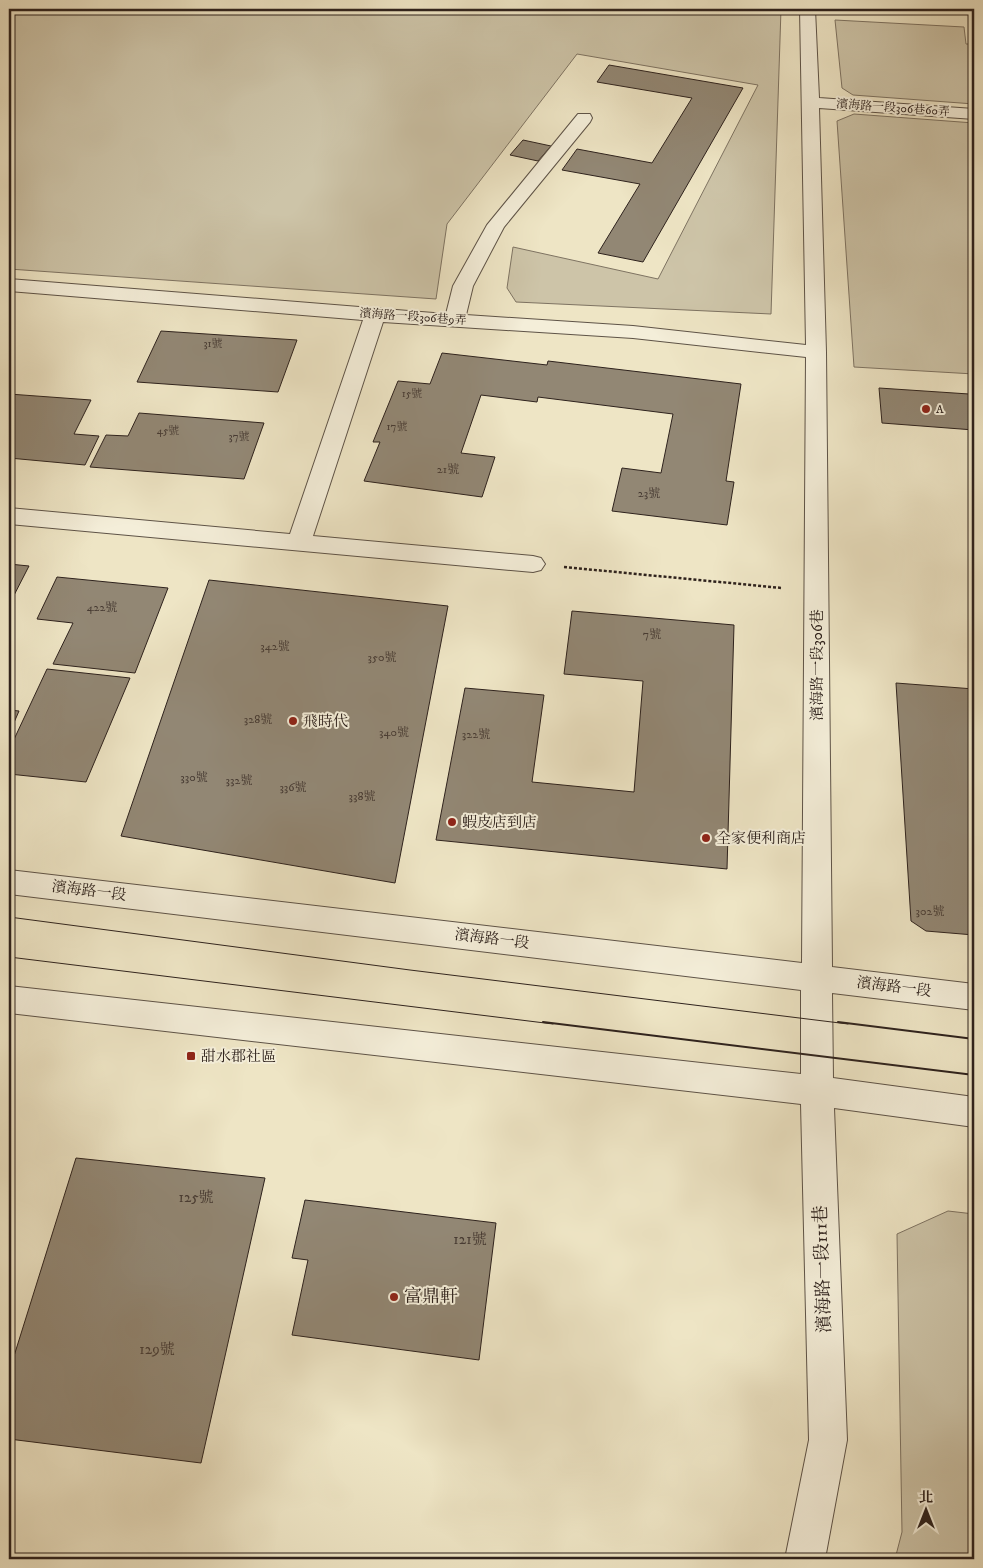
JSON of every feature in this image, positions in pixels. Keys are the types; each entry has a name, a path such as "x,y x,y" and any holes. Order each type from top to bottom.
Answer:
{"street":[{"name":"濱海路一段306巷","path":"807,9 811,102 816,352 818,978"},
{"name":"濱海路一段306巷60弄","path":"811,102 974,114"},
{"path":"455,320 463,286 496,225 584,118"},
{"name":"濱海路一段306巷9弄","path":"9,284 375,315 634,332 816,352"},
{"path":"300,541 375,315"},
{"path":"9,516 300,541 534,564"},
{"name":"濱海路一段","path":"9,882 974,997"},
{"name":"濱海路一段111巷","path":"804,1559 828,1440 817,1091 818,978"},
{"path":"9,1000 817,1091 974,1112"}],"path":[{"path":"534,564 816,591"}],"shaded area":[{"path":"9,9 781,9 771,314 516,302 507,288 513,247 658,279 758,85 577,54 447,224 436,299 9,269"},
{"path":"835,20 964,27 966,44 974,44 974,104 853,95 842,88"},
{"path":"854,114 974,123 974,374 854,367 837,121"},
{"path":"948,1211 974,1214 974,1559 895,1559 902,1532 897,1234"}],"building":[{"path":"609,65 743,88 643,262 598,253 640,184 562,170 577,149 652,163 692,98 597,82"},
{"path":"523,140 551,146 538,161 510,155"},
{"path":"161,331 297,340 278,392 137,382"},
{"path":"442,353 547,365 548,361 741,384 726,481 734,482 727,525 612,511 622,468 661,473 673,414 538,397 537,402 481,395 461,453 495,457 482,497 364,481 380,442 373,442 398,381 430,384"},
{"name":"A","path":"879,388 969,394 974,430 882,423"},
{"path":"9,394 91,400 74,434 99,436 85,465 9,458"},
{"path":"139,413 264,423 244,479 90,467 106,435 128,436"},
{"path":"9,564 29,566 9,605"},
{"path":"57,577 168,588 135,673 53,664 73,623 37,619"},
{"name":"飛時代","path":"209,580 448,606 395,883 121,836"},
{"path":"572,611 734,625 727,869 436,840 465,688 544,695 532,782 634,792 643,681 564,674"},
{"path":"47,669 130,678 86,782 9,774 9,750"},
{"path":"896,683 974,689 974,935 926,931 911,921"},
{"path":"9,710 19,711 9,734"},
{"path":"76,1158 265,1178 201,1463 9,1439 9,1372"},
{"name":"富鼎軒","path":"305,1200 496,1223 479,1360 292,1335 308,1260 292,1258"}],"tram line":[{"path":"9,917 410,970 848,1024"},
{"path":"9,957 553,1024"},
{"path":"543,1022 974,1075"},
{"path":"838,1022 974,1039"}],"place":[{"name":"A","path":"926,409"},
{"name":"飛時代","path":"293,721"},
{"name":"蝦皮店到店","path":"452,822"},
{"name":"全家便利商店","path":"706,838"},
{"name":"甜水郡社區","path":"191,1056"},
{"name":"富鼎軒","path":"394,1297"}]}
